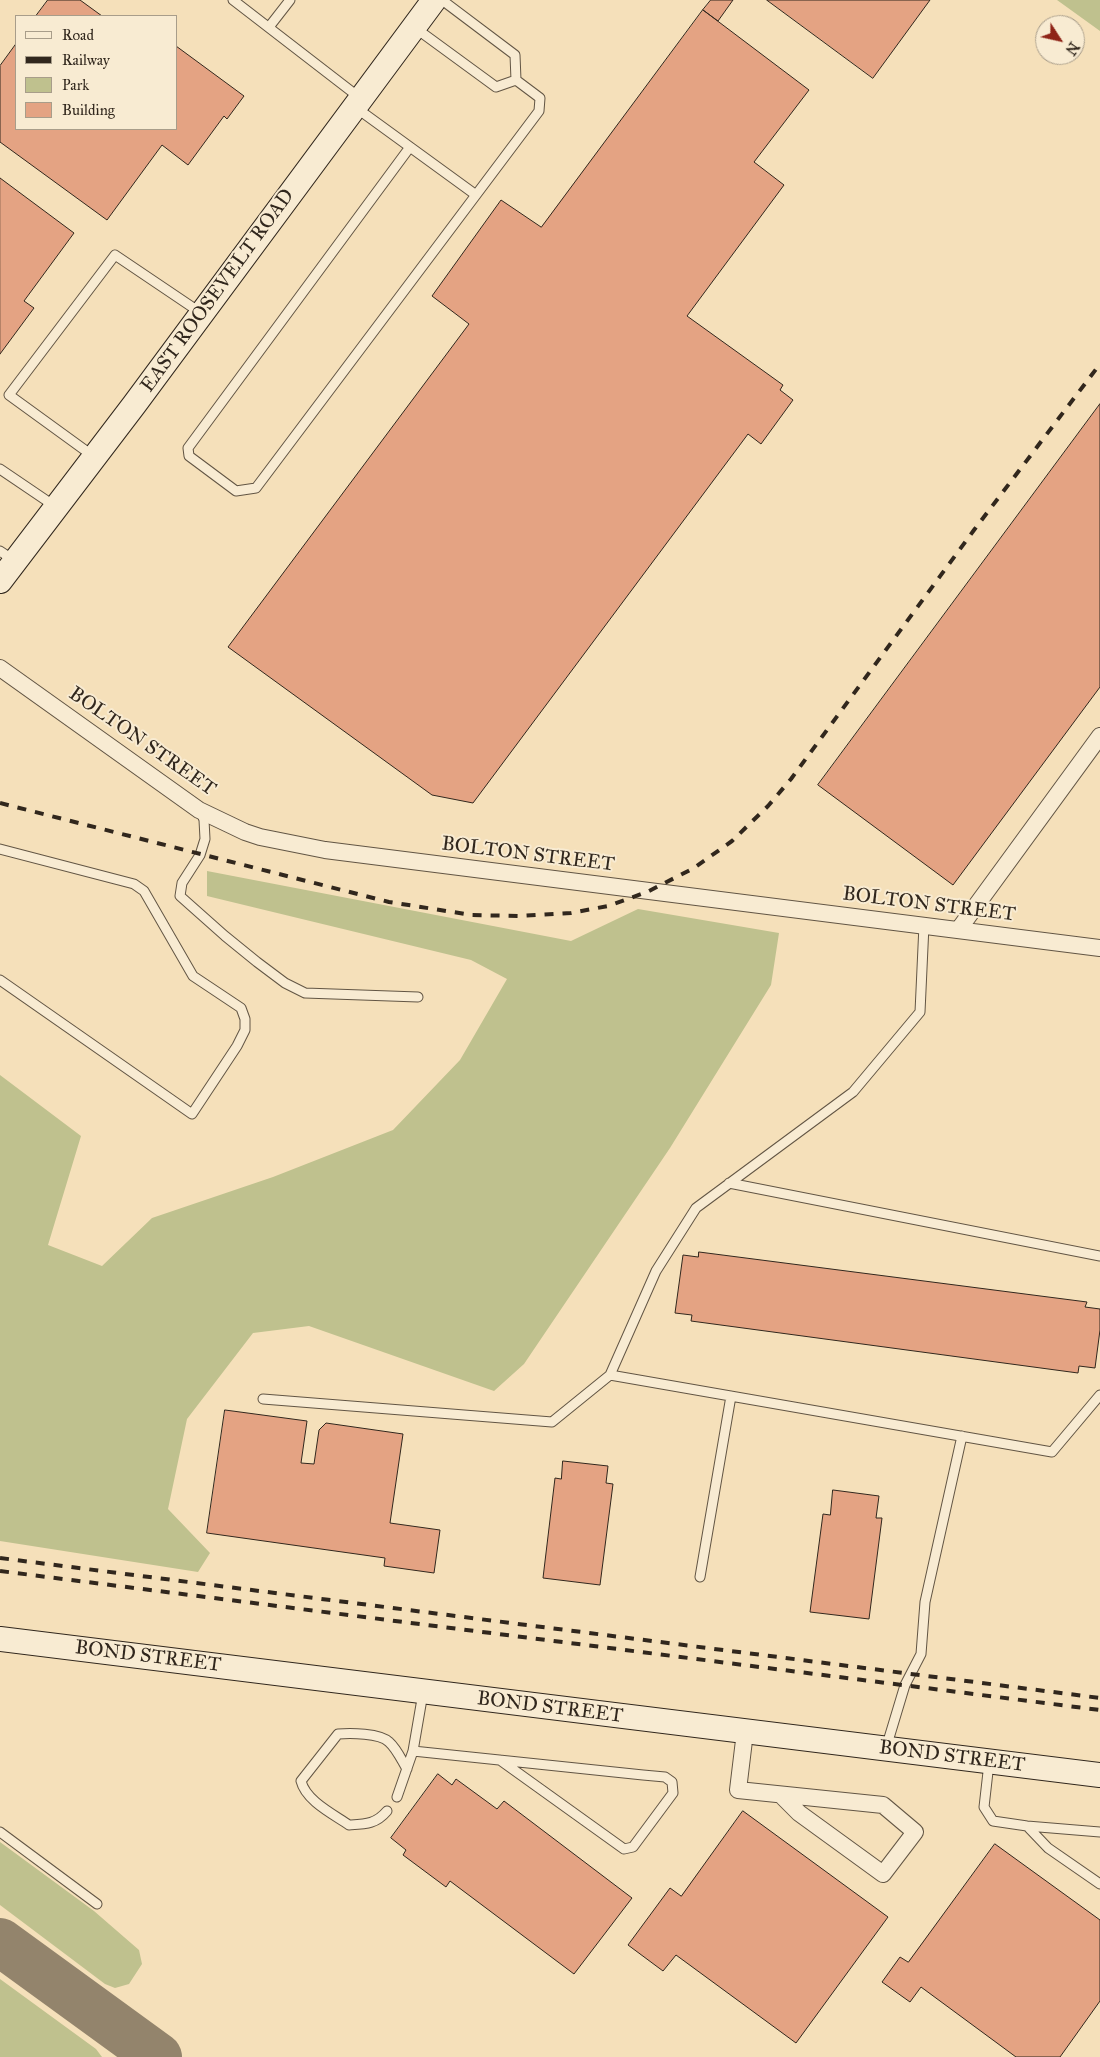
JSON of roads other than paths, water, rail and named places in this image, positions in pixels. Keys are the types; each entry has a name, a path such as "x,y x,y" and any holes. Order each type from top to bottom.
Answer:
{"street":[{"name":"EAST ROOSEVELT ROAD","path":"0,581 7,556 56,507 434,0"},
{"name":"BOLTON STREET","path":"0,668 199,810 260,837 325,850 1100,948"},
{"path":"959,929 1100,736"},
{"name":"BOND STREET","path":"0,1639 1100,1775"},
{"path":"745,1732 738,1790 781,1794 883,1806 915,1832 883,1874 799,1813 781,1794"}],"lane":[{"path":"234,0 269,27 410,147 476,195"},
{"path":"269,27 290,0"},
{"path":"442,0 515,55 516,80"},
{"path":"414,27 496,87 516,80"},
{"path":"410,147 188,448 189,456 236,491 256,488 538,111 540,98 516,80"},
{"path":"94,457 9,394 114,256 201,313"},
{"path":"0,469 56,507"},
{"path":"199,810 204,820 205,840 200,854 182,883 180,896 224,936 285,983 305,993 418,997"},
{"path":"0,849 134,884 144,891 193,976 241,1008 245,1019 244,1030 237,1046 192,1114 0,980"},
{"path":"262,1400 552,1422 610,1375 656,1271 696,1208 853,1092 920,1012 924,925"},
{"path":"729,1184 1100,1256"},
{"path":"610,1375 1052,1452 1100,1395"},
{"path":"700,1577 732,1396"},
{"path":"886,1749 905,1685 921,1654 924,1602 962,1436"},
{"path":"397,1797 413,1751 423,1692"},
{"path":"387,1811 379,1820 349,1825 310,1797 303,1790 301,1781 338,1734 383,1738 393,1747 408,1769"},
{"path":"413,1751 665,1777 672,1782 673,1793 633,1847 624,1848 500,1760"},
{"path":"990,1761 984,1808 993,1821 1100,1832"},
{"path":"1027,1826 1048,1848 1100,1884"},
{"path":"0,1832 98,1904"}],"railway":[{"path":"0,803 389,902 472,915 520,916 571,913 608,906 647,892 694,868 732,841 768,806 791,779 974,530 1100,364"},
{"path":"0,1558 1100,1698"},
{"path":"0,1571 1100,1710"}]}
